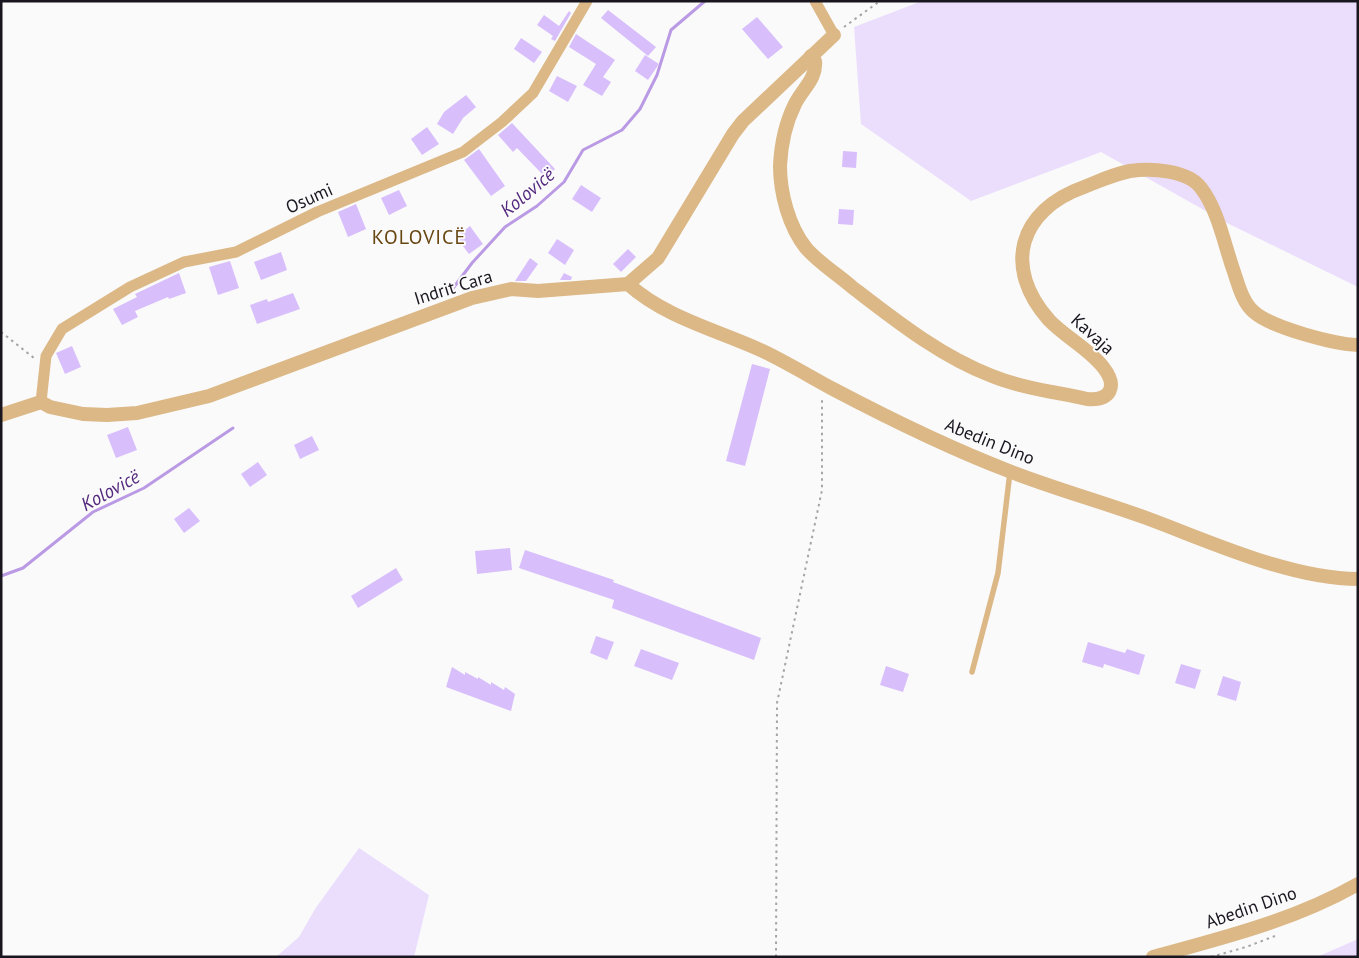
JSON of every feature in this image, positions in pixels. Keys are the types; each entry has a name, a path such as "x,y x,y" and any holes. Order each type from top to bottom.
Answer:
{"street":[{"name":"Osumi","path":"41,402 46,356 62,329 130,287 184,262 236,252 317,212 463,152 502,122 533,93 587,1"},
{"path":"628,284 658,258 738,128 756,107 834,35 815,1"},
{"name":"Kavaja","path":"811,56 815,61 814,76 795,102 784,132 782,148 782,182 786,203 797,234 818,260 900,324 953,357 990,375 1013,383 1087,399 1099,400 1106,397 1110,391 1111,384 1104,368 1057,328 1034,300 1023,276 1024,242 1030,226 1051,203 1074,190 1132,171 1179,174 1200,186 1213,211 1241,292 1254,312 1263,318 1322,339 1358,346"},
{"name":"Indrit Cara","path":"41,402 50,407 82,414 137,413 209,396 472,298 511,289 538,291 628,284"},
{"name":"Abedin Dino","path":"628,284 638,292 685,319 766,352 907,426 1010,472 1108,504 1190,536 1298,571 1336,579 1358,579"},
{"path":"1,415 41,402"},
{"name":"Abedin Dino","path":"1153,957 1240,933 1331,899 1358,884"}],"lane":[{"path":"972,672 998,573 1010,472"}],"path":[{"path":"834,35 880,1"},
{"path":"1,332 44,365"},
{"path":"776,957 777,703 822,490 823,399 818,392"}],"shaded area":[{"path":"922,1 1358,1 1358,287 1227,223 1101,152 971,201 861,124 854,27"},
{"path":"359,848 429,895 414,957 276,957 299,937 315,909"},
{"path":"1358,939 1358,957 1318,957 1319,956"}],"building":[{"path":"608,10 656,47 648,56 601,18"},
{"path":"569,11 571,13 555,41 551,39 553,36 537,25 544,15 559,26"},
{"path":"757,17 783,47 768,59 742,29"},
{"path":"576,34 615,60 603,77 611,82 602,96 583,85 596,64 569,47"},
{"path":"521,38 542,52 534,63 514,49"},
{"path":"645,55 659,64 648,80 635,71"},
{"path":"557,76 577,86 568,102 549,91"},
{"path":"466,95 476,107 463,118 453,134 437,124 444,112"},
{"path":"512,123 555,169 546,178 517,148 513,152 498,135"},
{"path":"427,127 439,144 422,155 411,139"},
{"path":"479,149 505,186 491,196 464,160"},
{"path":"843,151 857,152 856,168 842,167"},
{"path":"581,185 601,198 592,212 572,199"},
{"path":"399,190 407,206 389,215 381,198"},
{"path":"356,204 366,229 348,237 338,212"},
{"path":"839,209 854,210 853,225 838,224"},
{"path":"470,226 483,244 469,254 456,237"},
{"path":"557,239 574,250 565,265 548,253"},
{"path":"628,249 636,257 621,272 613,264"},
{"path":"281,252 287,270 261,280 254,262"},
{"path":"530,258 538,264 526,281 515,281"},
{"path":"230,261 239,288 218,295 209,267"},
{"path":"179,273 186,293 169,299 168,297 135,311 138,317 122,325 113,309 137,297 135,294"},
{"path":"564,273 572,277 571,280 560,280"},
{"path":"293,293 300,309 257,324 250,305 267,299 268,302"},
{"path":"72,346 81,367 65,374 56,353"},
{"path":"752,364 770,369 745,466 726,461"},
{"path":"128,427 137,450 116,458 107,435"},
{"path":"312,436 319,450 300,459 294,445"},
{"path":"258,462 267,475 250,487 241,474"},
{"path":"189,508 200,521 184,533 174,519"},
{"path":"510,548 512,570 477,574 475,551"},
{"path":"525,550 614,580 613,582 761,638 754,660 612,608 614,600 519,568"},
{"path":"396,568 403,580 358,608 351,596"},
{"path":"596,636 614,642 607,660 590,653"},
{"path":"1088,642 1125,653 1127,649 1145,655 1139,675 1104,664 1103,668 1082,662"},
{"path":"641,649 679,663 672,680 634,666"},
{"path":"1181,664 1201,670 1195,689 1175,683"},
{"path":"886,666 909,674 903,692 880,685"},
{"path":"452,667 465,675 465,672 478,679 478,677 491,685 491,682 504,690 505,687 515,694 511,711 446,687"},
{"path":"1223,676 1241,682 1236,701 1217,695"}],"waterway":[{"name":"Kolovicë","path":"451,291 472,263 505,227 537,206 564,182 583,150 622,130 640,109 657,75 671,30 705,1"},
{"name":"Kolovicë","path":"1,576 23,568 93,512 144,488 233,428"}],"district":[{"name":"KOLOVICË","path":"419,237"}]}
